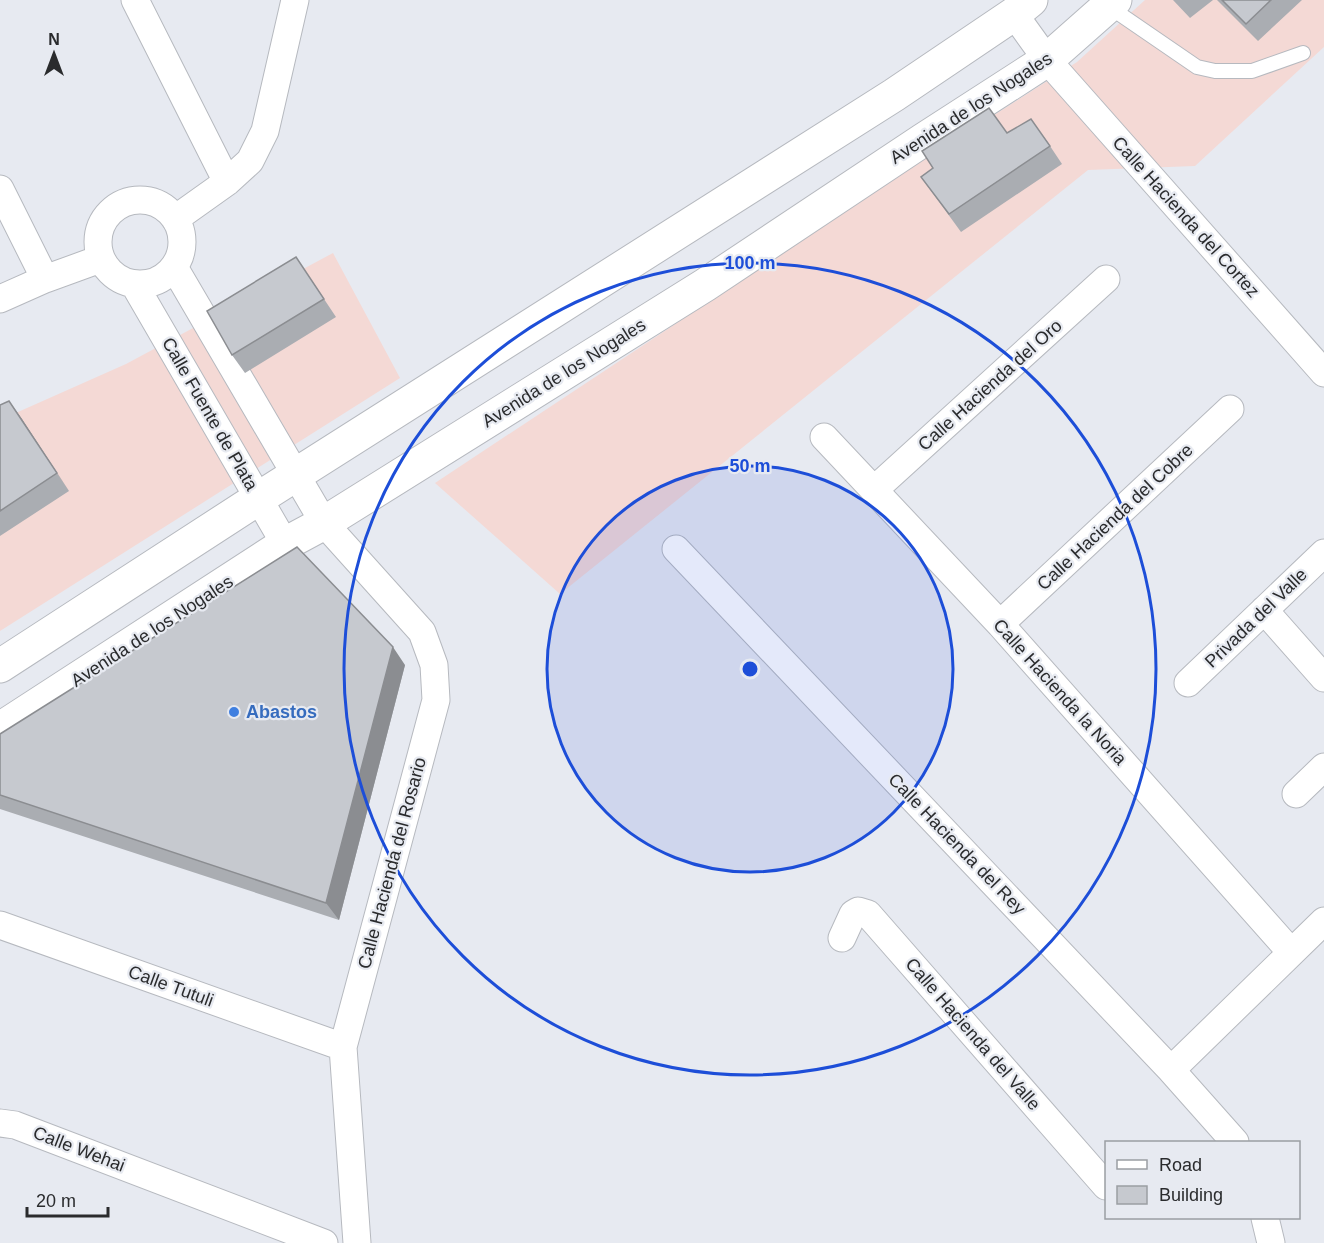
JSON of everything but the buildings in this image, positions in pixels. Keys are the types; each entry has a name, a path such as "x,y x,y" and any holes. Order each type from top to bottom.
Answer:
{"main road":[{"name":"Avenida de los Nogales","path":"0,729 285,544 324,523 705,285 1047,60 1111,3"},
{"path":"0,666 259,498 894,95 1022,7"}],"street":[{"path":"135,0 227,182"},
{"path":"175,219 227,182 250,161 265,131 295,0"},
{"name":"Calle Hacienda del Cortez","path":"1022,7 1047,60 1324,373"},
{"path":"0,189 45,279"},
{"path":"140,200 150,202 160,205 175,219 182,235 181,252 174,267 156,281 134,284 114,276 100,259 97,238 104,219 120,205 140,200"},
{"path":"0,299 45,279 100,259"},
{"path":"174,267 297,475"},
{"name":"Calle Hacienda del Oro","path":"874,490 1106,279"},
{"name":"Calle Fuente de Plata","path":"134,284 285,544"},
{"name":"Calle Hacienda del Cobre","path":"1000,624 1230,409"},
{"name":"Calle Hacienda la Noria","path":"824,436 1000,624 1291,952"},
{"name":"Calle Hacienda del Rosario","path":"297,475 324,523 422,632 434,664 436,700 343,1047 357,1243"},
{"name":"Calle Hacienda del Rey","path":"676,549 1171,1070 1233,1141"},
{"name":"Privada del Valle","path":"1188,682 1324,553"},
{"path":"1264,610 1324,678"},
{"path":"1296,794 1324,767"},
{"name":"Calle Hacienda del Valle","path":"842,938 853,914 863,911 868,914 1105,1184"},
{"path":"1171,1070 1324,921"},
{"name":"Calle Tutuli","path":"0,925 343,1047"},
{"name":"Calle Wehai","path":"0,1123 15,1125 324,1243"},
{"path":"1265,1219 1271,1243"}],"lane":[{"path":"1111,3 1197,67 1215,71 1252,71 1303,53"}],"shaded area":[{"path":"1145,0 1324,0 1324,47 1195,166 1088,170 560,594 435,483 914,166 1077,62"},
{"path":"333,253 400,378 0,631 0,420 126,364"}],"place":[{"name":"Abastos","path":"234,712"}]}
